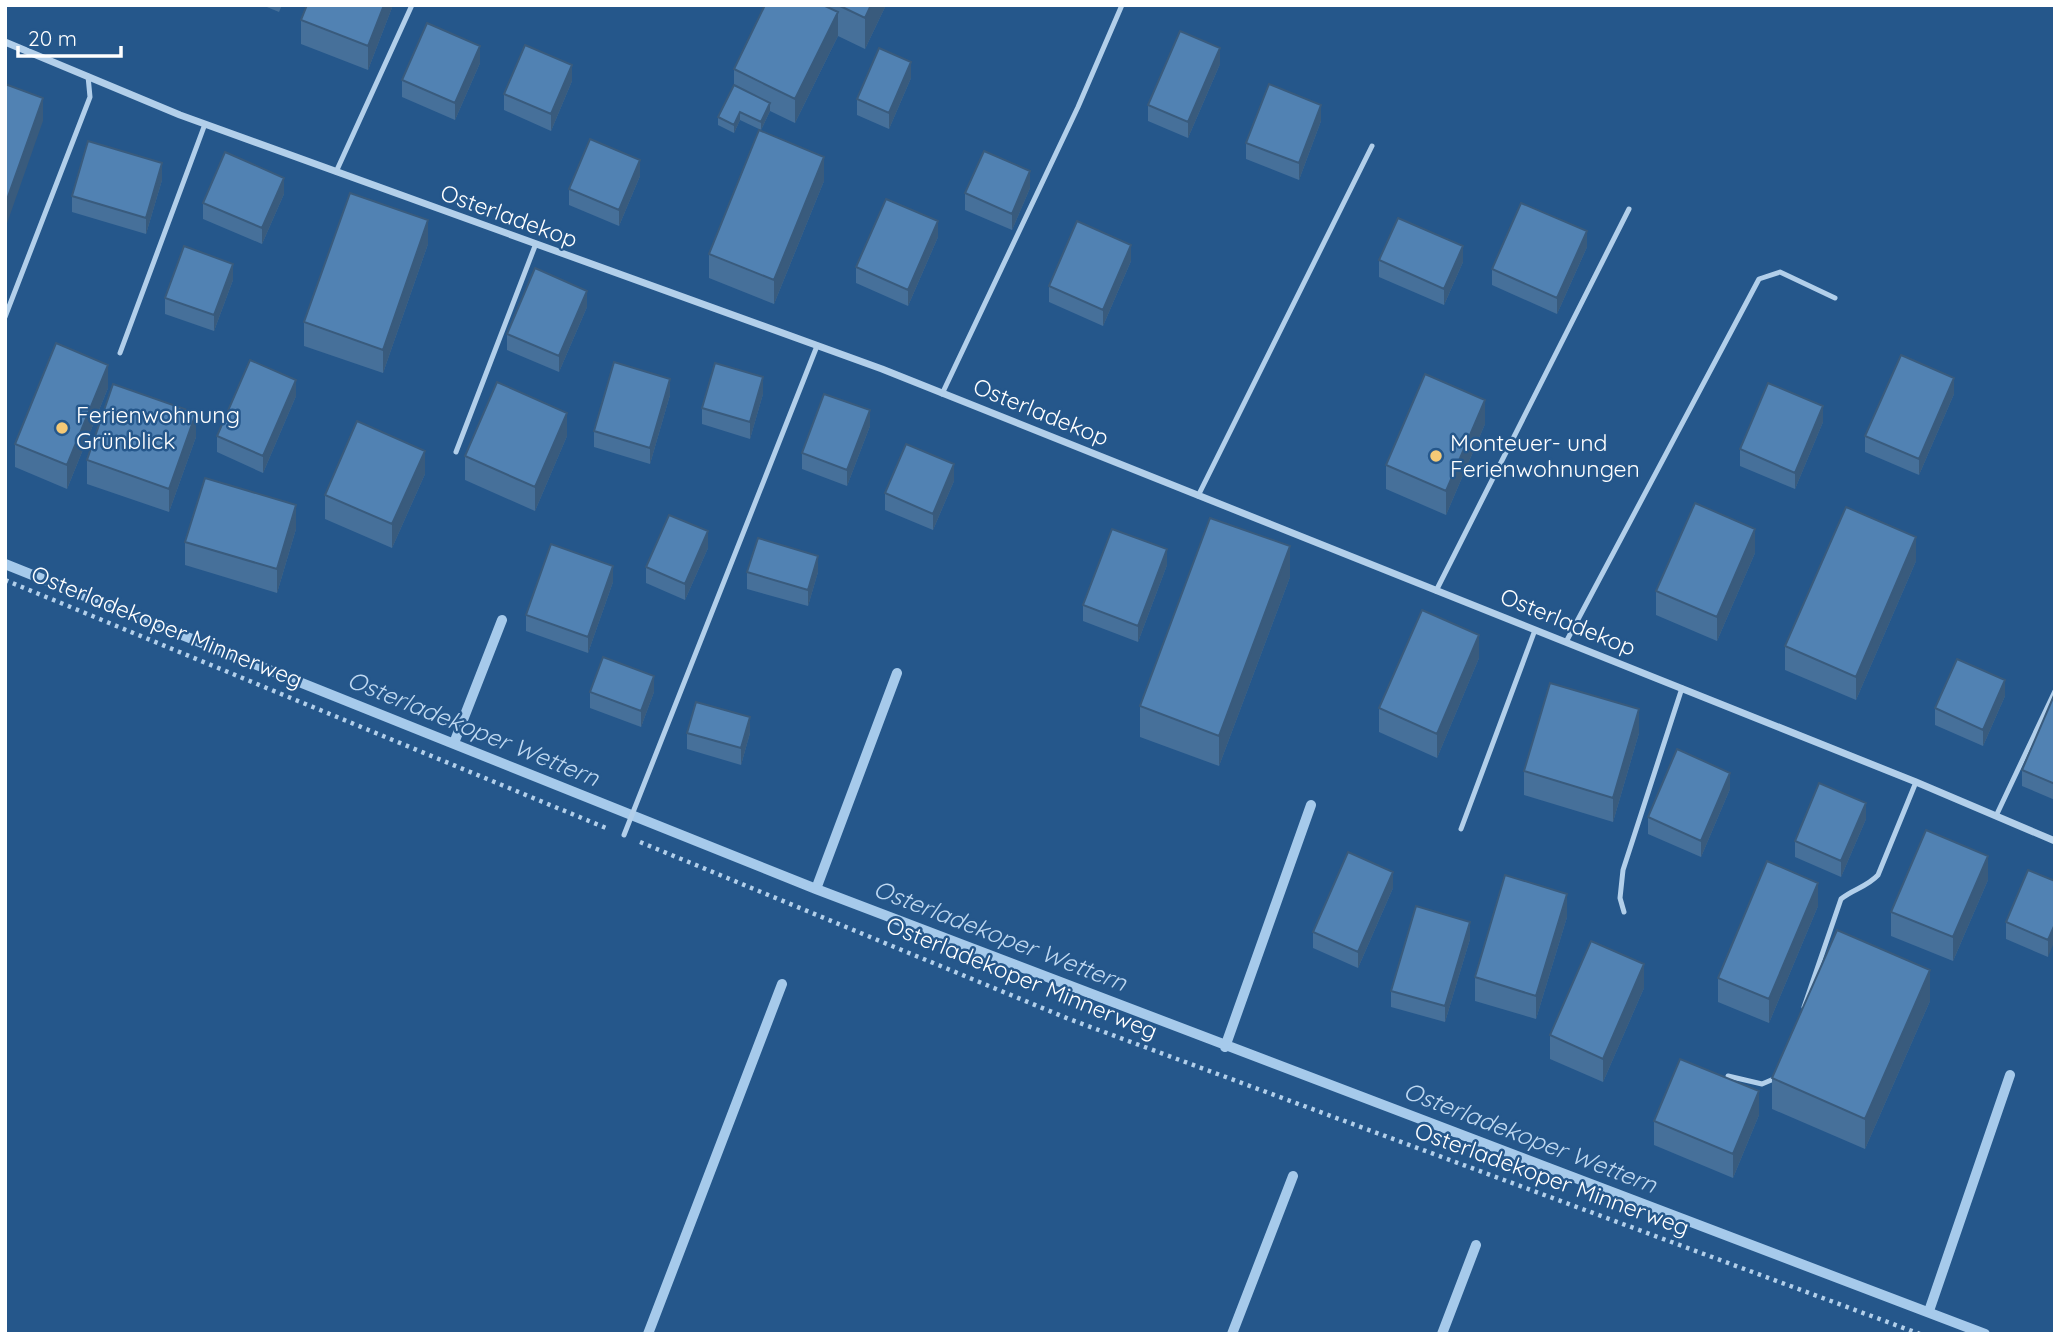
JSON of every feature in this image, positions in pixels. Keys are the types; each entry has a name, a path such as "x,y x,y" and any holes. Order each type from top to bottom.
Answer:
{"street":[{"name":"Osterladekop","path":"5,42 205,124 942,394 1682,688 2055,841"}],"lane":[{"path":"335,172 412,5"},
{"path":"942,394 1078,107 1122,5"},
{"path":"5,317 90,97 88,76"},
{"path":"120,353 205,124"},
{"path":"1198,496 1373,146"},
{"path":"1436,591 1629,209"},
{"path":"456,452 535,246"},
{"path":"1566,642 1759,279 1780,272 1835,298"},
{"path":"624,835 817,346"},
{"path":"1461,829 1535,629"},
{"path":"1625,912 1620,898 1623,870 1682,688"},
{"path":"1996,816 2055,691"},
{"path":"1801,1016 1841,900 1850,892 1868,886 1878,875 1916,782"},
{"path":"1728,1076 1762,1084 1774,1081 1782,1071"}],"path":[{"name":"Osterladekoper Minnerweg","path":"5,579 1069,1019 1920,1334"}],"building":[{"path":"307,5 384,5 368,46 301,20"},
{"path":"765,5 823,5 838,12 795,99 734,69"},
{"path":"838,5 871,5 865,18"},
{"path":"427,23 480,46 455,103 402,80"},
{"path":"1180,31 1220,48 1188,122 1148,105"},
{"path":"525,45 572,65 551,114 504,94"},
{"path":"879,48 911,62 889,113 857,99"},
{"path":"5,84 43,98 5,205"},
{"path":"1269,84 1321,105 1299,163 1246,143"},
{"path":"734,85 770,103 761,122 740,112 734,125 718,117"},
{"path":"759,130 824,157 774,280 709,254"},
{"path":"590,139 640,160 619,210 569,189"},
{"path":"88,141 162,163 146,218 72,196"},
{"path":"984,151 1030,171 1012,214 965,193"},
{"path":"225,152 284,178 262,228 203,203"},
{"path":"350,193 428,220 383,350 304,322"},
{"path":"886,199 938,221 908,290 856,267"},
{"path":"1521,203 1587,231 1557,298 1492,269"},
{"path":"1398,218 1463,246 1444,289 1379,260"},
{"path":"1077,221 1131,245 1103,310 1049,286"},
{"path":"184,246 233,264 214,315 165,298"},
{"path":"535,268 587,291 559,356 507,334"},
{"name":"Ferienwohnung Grünblick","path":"56,343 108,365 67,465 15,444"},
{"path":"1901,355 1954,378 1919,459 1865,436"},
{"path":"250,360 296,380 263,456 217,436"},
{"path":"614,362 670,379 650,448 594,431"},
{"path":"715,363 763,377 750,422 702,408"},
{"name":"Monteuer- und Ferienwohnungen","path":"1425,374 1485,400 1446,491 1386,465"},
{"path":"497,382 567,413 535,487 465,456"},
{"path":"1768,383 1823,406 1795,473 1740,449"},
{"path":"113,384 196,413 169,489 87,460"},
{"path":"824,394 870,410 847,470 802,453"},
{"path":"357,421 425,451 392,524 325,495"},
{"path":"906,444 954,464 933,514 885,493"},
{"path":"205,478 296,505 277,569 185,542"},
{"path":"1695,503 1755,529 1717,617 1656,591"},
{"path":"1846,507 1916,537 1856,677 1785,646"},
{"path":"669,515 708,531 685,584 646,567"},
{"path":"1210,518 1290,546 1219,736 1140,706"},
{"path":"1112,529 1167,549 1138,626 1083,605"},
{"path":"758,538 818,556 808,590 747,572"},
{"path":"551,544 613,566 588,637 526,615"},
{"path":"1422,610 1479,635 1437,734 1379,708"},
{"path":"603,657 654,676 641,711 590,692"},
{"path":"1957,659 2005,680 1983,730 1935,708"},
{"path":"1550,683 1639,709 1613,798 1524,771"},
{"path":"2055,693 2055,784 2022,770"},
{"path":"696,702 750,717 741,748 687,733"},
{"path":"1677,749 1730,773 1701,841 1648,817"},
{"path":"1819,783 1866,803 1841,861 1795,841"},
{"path":"1926,830 1988,856 1953,937 1891,912"},
{"path":"1348,852 1393,872 1358,952 1313,932"},
{"path":"1767,861 1818,883 1769,999 1718,978"},
{"path":"2028,870 2055,881 2055,924 2048,940 2006,922"},
{"path":"1505,875 1567,894 1536,996 1475,977"},
{"path":"1416,906 1470,922 1445,1006 1391,991"},
{"path":"1837,930 1930,970 1865,1119 1772,1078"},
{"path":"1591,941 1644,964 1603,1059 1550,1035"},
{"path":"1680,1059 1759,1091 1733,1154 1654,1121"}],"waterway":[{"name":"Osterladekoper Wettern","path":"5,564 816,889 1985,1334"},
{"path":"454,743 502,620"},
{"path":"816,889 897,673"},
{"path":"1225,1047 1311,805"},
{"path":"648,1334 782,984"},
{"path":"1929,1311 2010,1075"},
{"path":"1232,1334 1293,1176"},
{"path":"1442,1334 1476,1245"}],"place":[{"name":"Ferienwohnung Grünblick","path":"62,428"},
{"name":"Monteuer- und Ferienwohnungen","path":"1436,456"}]}
